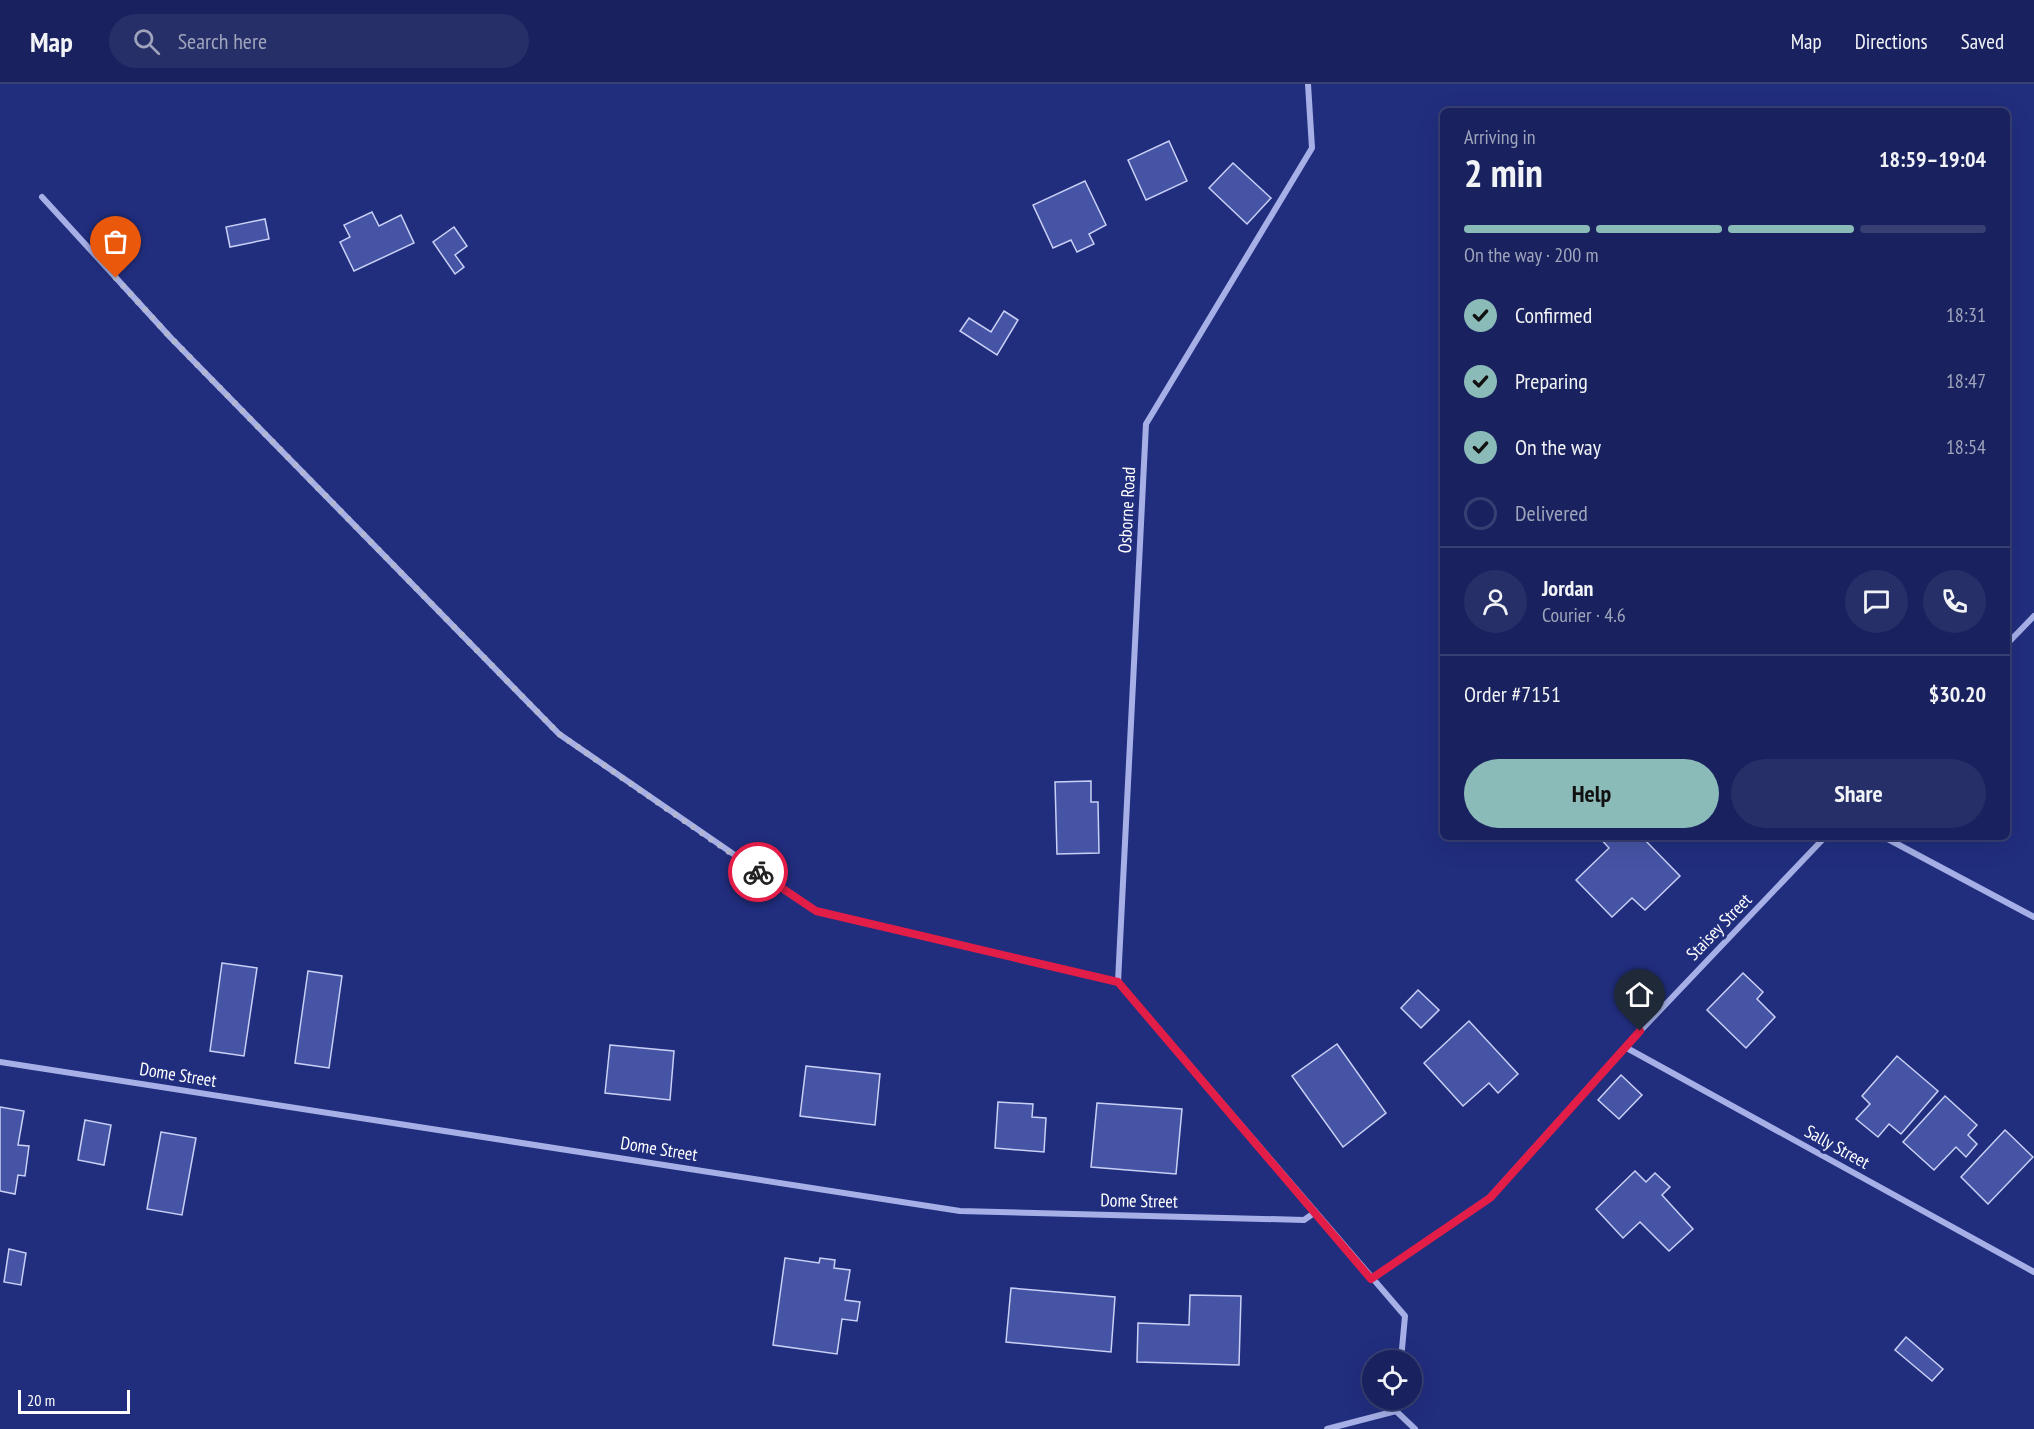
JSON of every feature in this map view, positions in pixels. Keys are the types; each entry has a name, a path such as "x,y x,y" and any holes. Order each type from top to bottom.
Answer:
{"street":[{"name":"Osborne Road","path":"1118,982 1146,424 1312,148 1308,84"},
{"path":"42,196 171,338 559,734 816,911 1118,982 1405,1317 1402,1350"},
{"path":"2010,642 2034,616"},
{"name":"Staisey Street","path":"1371,1279 1490,1198 1625,1047 1822,840"},
{"path":"1890,840 2034,917"},
{"name":"Sally Street","path":"1625,1047 2034,1272"},
{"name":"Dome Street","path":"0,1062 960,1211 1304,1220 1314,1213"},
{"path":"1327,1429 1396,1411 1415,1429"}],"building":[{"path":"1169,141 1187,181 1146,200 1128,160"},
{"path":"1233,163 1271,198 1247,224 1209,188"},
{"path":"1085,181 1106,225 1089,234 1094,244 1077,252 1071,240 1053,248 1033,205"},
{"path":"372,212 379,226 401,215 414,243 354,271 340,242 350,237 344,225"},
{"path":"265,219 269,239 230,247 226,227"},
{"path":"454,227 467,246 455,255 464,267 455,274 433,242"},
{"path":"1004,311 1018,320 997,355 960,331 969,318 991,332"},
{"path":"1091,781 1091,802 1098,802 1099,853 1057,854 1055,782"},
{"path":"1602,840 1645,840 1680,876 1645,910 1632,898 1612,917 1576,880 1609,848"},
{"path":"222,963 257,968 244,1056 210,1051"},
{"path":"308,971 342,976 329,1068 295,1063"},
{"path":"1743,973 1763,992 1757,999 1775,1017 1746,1048 1707,1010"},
{"path":"1418,990 1439,1010 1421,1028 1401,1008"},
{"path":"1469,1021 1518,1074 1498,1093 1489,1083 1463,1106 1424,1063"},
{"path":"1337,1044 1386,1113 1343,1147 1292,1076"},
{"path":"610,1045 674,1051 670,1100 605,1093"},
{"path":"1897,1056 1938,1091 1901,1134 1889,1124 1878,1137 1856,1119 1870,1104 1862,1096"},
{"path":"806,1066 880,1074 875,1125 800,1116"},
{"path":"1621,1075 1642,1095 1619,1119 1598,1100"},
{"path":"1945,1096 1977,1125 1968,1135 1977,1144 1966,1157 1956,1147 1934,1170 1903,1142"},
{"path":"998,1102 1033,1104 1032,1117 1046,1118 1044,1152 995,1148"},
{"path":"1097,1103 1182,1109 1176,1174 1091,1167"},
{"path":"0,1107 24,1111 18,1145 29,1146 25,1176 18,1175 15,1194 0,1191"},
{"path":"85,1120 111,1125 104,1165 78,1160"},
{"path":"2005,1130 2033,1157 1988,1204 1961,1177"},
{"path":"161,1132 196,1138 182,1215 147,1209"},
{"path":"1635,1171 1646,1182 1655,1173 1670,1187 1662,1195 1693,1229 1669,1251 1640,1222 1623,1238 1596,1209"},
{"path":"9,1249 26,1253 21,1285 4,1282"},
{"path":"785,1258 819,1263 820,1258 835,1260 834,1268 850,1270 845,1300 860,1302 857,1321 842,1319 837,1354 773,1345"},
{"path":"1011,1288 1115,1297 1111,1352 1006,1342"},
{"path":"1190,1295 1241,1296 1239,1365 1137,1362 1138,1323 1189,1325"},
{"path":"1906,1337 1943,1369 1932,1381 1895,1350"}],"way so far":[{"path":"116,278 171,338 559,734 758,872"}],"route":[{"path":"758,872 816,911 1118,982 1371,1279 1490,1198 1640,1031"}]}
